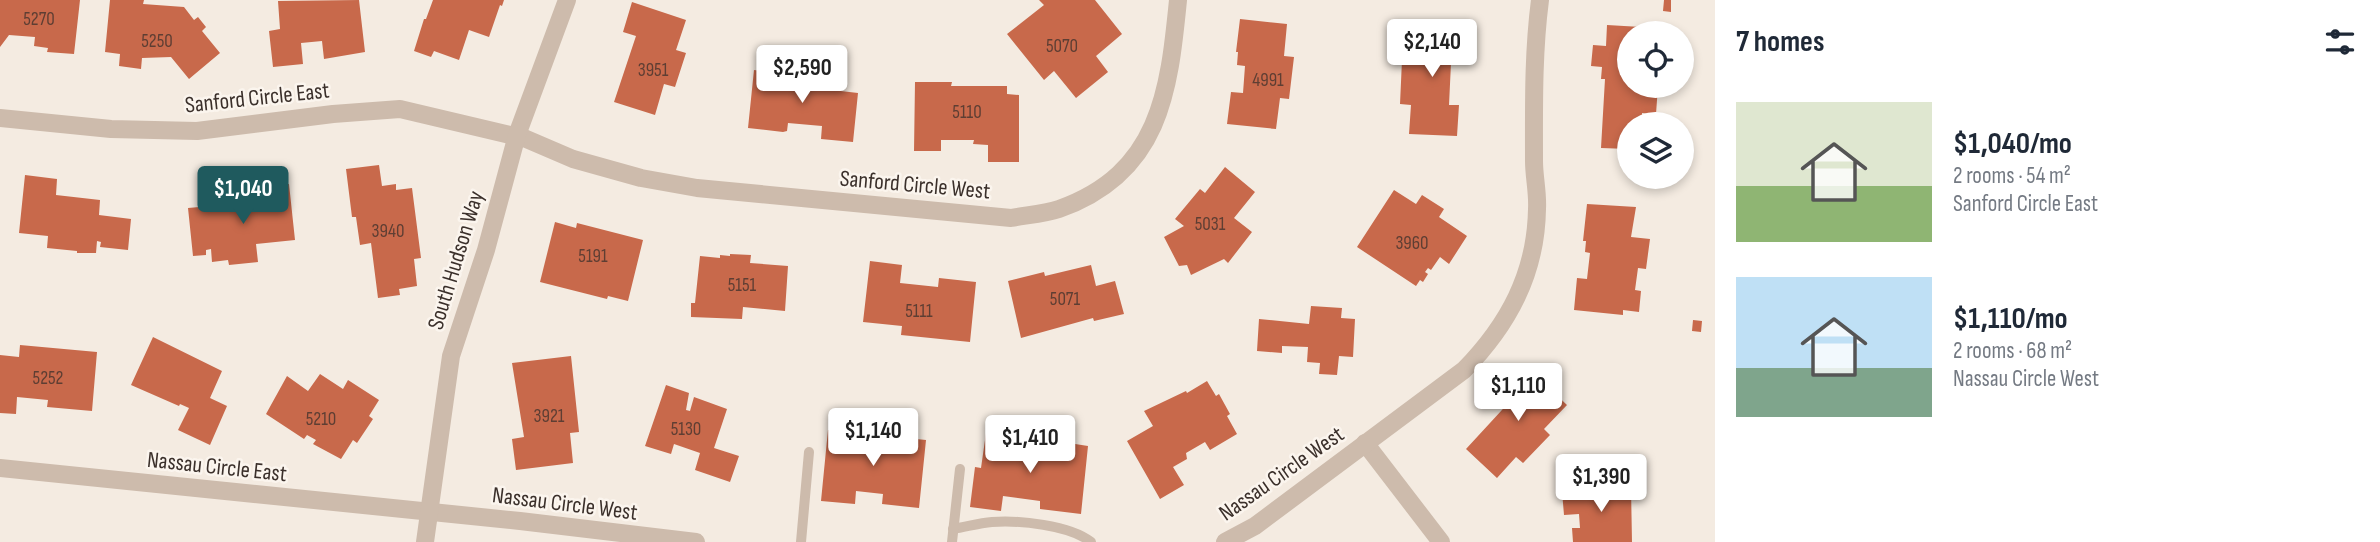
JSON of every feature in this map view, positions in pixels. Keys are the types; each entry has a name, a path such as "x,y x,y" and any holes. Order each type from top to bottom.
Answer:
{"street":[{"name":"South Hudson Way","path":"425,542 451,356 486,250 517,135 567,0"},
{"name":"Sanford Circle West","path":"517,135 584,162 641,178 697,188 1011,218 1058,209 1097,190 1113,178 1133,159 1150,135 1162,106 1172,64 1178,0"},
{"name":"Nassau Circle West","path":"1225,542 1255,526 1464,370 1500,329 1522,288 1535,241 1537,206 1533,67 1540,0"},
{"name":"Sanford Circle East","path":"0,118 111,129 197,131 332,114 400,109 517,135"},
{"name":"Nassau Circle West","path":"1366,443 1441,542"},
{"name":"Nassau Circle East","path":"0,468 428,513"},
{"name":"Nassau Circle West","path":"428,513 696,542"}],"lane":[{"path":"801,542 809,453"},
{"path":"951,542 960,469"},
{"path":"953,529 992,522 1028,523 1068,531 1091,542"}],"building":[{"path":"0,0 80,0 74,54 47,52 48,48 34,46 35,37 9,35 0,47"},
{"path":"110,0 144,0 143,4 184,7 194,20 198,17 206,27 202,31 220,53 189,79 171,57 142,58 141,69 119,66 120,54 105,52"},
{"path":"359,0 365,52 324,59 322,41 301,43 303,64 273,67 269,31 280,29 278,1"},
{"path":"433,0 504,0 489,37 469,30 459,60 434,51 431,57 414,51"},
{"path":"1039,0 1095,0 1122,34 1096,56 1108,72 1076,98 1054,71 1044,80 1007,34 1044,5"},
{"path":"1664,0 1671,0 1671,12 1663,11"},
{"path":"632,2 686,20 676,50 686,53 675,87 664,84 655,115 614,102 636,36 623,32"},
{"path":"1240,19 1287,24 1284,56 1294,57 1289,99 1280,98 1276,129 1227,124 1231,92 1243,93 1245,66 1237,65 1236,52"},
{"path":"1607,25 1617,26 1617,98 1657,98 1656,112 1617,112 1617,149 1601,148 1605,79 1601,79 1602,67 1591,66 1593,45 1606,46"},
{"path":"1407,29 1469,31 1468,63 1451,63 1449,105 1459,105 1457,136 1409,134 1411,105 1400,104"},
{"path":"754,70 834,79 832,90 858,93 853,142 821,139 822,126 788,123 787,131 783,132 748,128"},
{"path":"915,82 952,82 951,86 1007,86 1007,94 1019,95 1019,162 988,162 988,145 973,144 974,140 941,140 941,151 914,151"},
{"path":"379,165 382,186 396,184 396,190 412,188 421,258 414,259 417,286 399,289 400,295 378,298 371,243 360,245 356,217 352,217 346,169"},
{"path":"1225,167 1255,192 1234,218 1252,232 1228,263 1224,259 1191,275 1187,265 1179,266 1164,237 1184,226 1175,219 1200,189 1205,193"},
{"path":"25,175 57,179 56,195 100,200 99,215 131,219 128,250 100,247 101,242 97,241 96,253 77,253 47,248 48,236 19,233"},
{"path":"289,184 295,240 256,244 258,262 229,265 228,260 212,262 211,249 206,250 206,255 193,256 188,208 257,202 255,187"},
{"path":"1394,190 1416,204 1422,195 1444,209 1439,217 1467,236 1449,264 1440,257 1431,270 1428,268 1425,272 1428,274 1423,282 1420,280 1416,286 1357,247"},
{"path":"1587,204 1636,207 1631,237 1650,239 1646,269 1638,268 1635,290 1641,291 1639,312 1623,310 1623,315 1574,310 1577,278 1587,279 1590,253 1585,252 1586,241 1583,241"},
{"path":"555,222 576,228 577,223 643,240 628,301 608,296 607,299 540,282"},
{"path":"720,255 751,255 750,263 788,266 785,311 743,307 742,319 691,317 700,256 720,258"},
{"path":"870,261 902,265 900,283 938,287 939,278 976,282 970,342 901,335 902,326 863,322"},
{"path":"1091,265 1096,286 1115,281 1124,314 1094,321 1093,318 1021,338 1008,281"},
{"path":"1311,306 1342,308 1341,318 1355,319 1353,357 1339,356 1337,375 1319,374 1320,363 1307,362 1308,347 1282,346 1282,353 1257,351 1259,319 1309,324"},
{"path":"1693,320 1702,321 1701,332 1692,331"},
{"path":"153,337 222,371 210,398 227,406 210,445 178,430 189,408 131,385"},
{"path":"20,345 97,352 92,411 47,407 48,400 17,397 16,414 0,413 0,355 19,357"},
{"path":"571,356 579,432 570,433 573,463 516,470 512,439 524,437 512,363"},
{"path":"1523,363 1567,405 1544,429 1550,435 1523,463 1516,457 1497,478 1466,449 1513,398 1501,387"},
{"path":"320,374 343,389 348,380 379,400 369,416 373,419 357,443 353,440 341,459 313,444 316,440 307,435 304,439 266,414 287,376 308,391"},
{"path":"1207,381 1216,396 1219,394 1237,434 1210,450 1205,442 1186,453 1187,459 1173,467 1184,485 1160,499 1127,441 1153,426 1144,411 1186,391 1187,393"},
{"path":"666,385 689,393 686,410 690,411 694,397 727,409 714,448 739,456 730,482 695,470 700,453 674,444 671,454 645,446"},
{"path":"828,430 926,440 919,508 882,504 883,494 856,491 855,504 821,501"},
{"path":"986,433 1008,436 1008,442 1055,449 1056,441 1088,446 1081,514 1040,509 1040,501 1003,496 1001,511 970,507 975,467 981,468"},
{"path":"1631,487 1632,542 1573,542 1572,528 1580,528 1579,514 1564,515 1562,491"}]}
